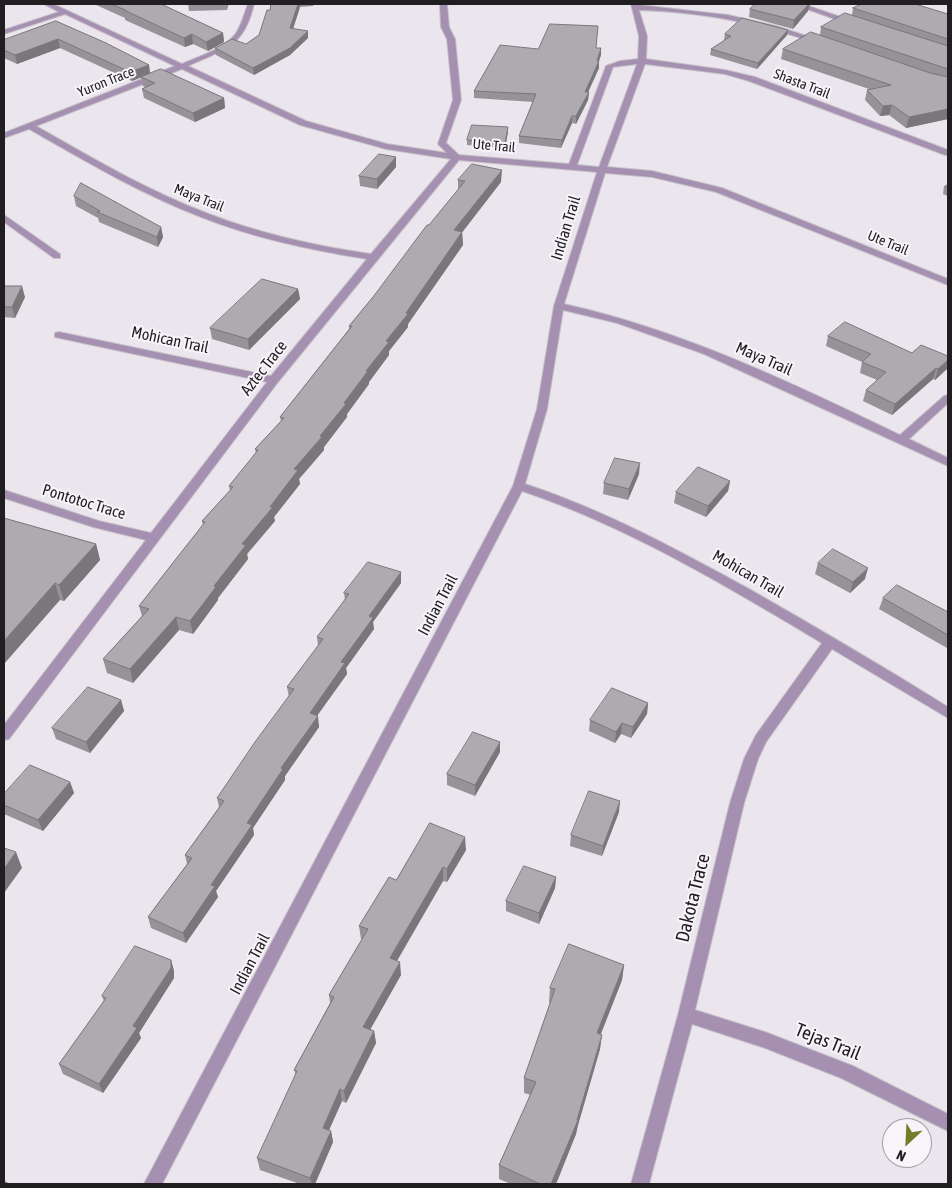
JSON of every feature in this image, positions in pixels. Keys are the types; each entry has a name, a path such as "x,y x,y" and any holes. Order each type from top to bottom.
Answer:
{"street":[{"name":"Ute Trail","path":"48,4 183,66 302,124 386,146 458,157 652,174 719,190 948,282"},
{"name":"Yuron Trace","path":"4,136 183,66 230,44 239,35 245,24 251,4"},
{"path":"444,4 445,27 451,39 456,100 442,144 458,157"},
{"path":"797,4 863,26"},
{"path":"634,6 691,10 770,28 824,43"},
{"name":"Indian Trail","path":"154,1184 519,486 542,409 559,306 602,169 642,61 643,36 634,6"},
{"path":"4,32 65,12"},
{"name":"Shasta Trail","path":"572,167 610,66 642,61 702,67 752,79 948,153"},
{"name":"Maya Trail","path":"29,126 143,188 199,213 262,236 298,245 373,257"},
{"name":"Aztec Trace","path":"4,735 274,380 373,257 458,157"},
{"path":"4,218 57,256"},
{"name":"Maya Trail","path":"559,306 608,316 662,334 740,365 948,462"},
{"name":"Mohican Trail","path":"59,336 274,380"},
{"path":"902,439 948,398"},
{"name":"Mohican Trail","path":"519,486 553,497 637,534 680,556 831,641 948,713"},
{"name":"Pontotoc Trace","path":"4,494 97,524 155,538"},
{"name":"Dakota Trace","path":"640,1184 686,1015 737,802 751,759 762,739 831,641"},
{"name":"Tejas Trail","path":"686,1015 766,1040 847,1072 948,1123"}],"building":[{"path":"111,4 161,4 223,33 206,42 192,34 184,38"},
{"path":"271,4 298,4 290,28 308,31 290,48 253,68 215,48 232,39 246,44 259,35 267,10 270,10"},
{"path":"755,4 809,4 794,20 750,9"},
{"path":"862,4 915,4 948,14 948,39 853,8"},
{"path":"845,13 948,46 948,69 821,27"},
{"path":"742,18 788,30 758,63 711,49 731,36 725,34"},
{"path":"56,21 149,65 130,72 58,39 15,55 4,50 4,40"},
{"path":"550,24 598,26 596,48 601,48 597,61 599,61 585,92 589,92 576,116 572,116 562,140 519,136 536,94 474,91 500,45 538,49"},
{"path":"811,32 930,73 948,77 948,109 909,117 892,105 883,106 867,90 891,85 783,49"},
{"path":"161,69 224,98 193,113 142,89 155,83 141,77"},
{"path":"472,125 508,127 505,143 467,140"},
{"path":"379,154 396,157 377,179 359,176"},
{"path":"472,164 502,170 454,230 462,232 406,313 408,314 386,341 389,342 366,371 368,371 344,403 346,404 320,436 322,437 294,469 298,470 270,507 273,507 242,544 246,545 214,586 216,587 190,621 176,617 130,669 103,659 149,609 139,606 205,522 202,521 233,487 229,486 258,450 255,449 284,418 280,417 352,326 349,326 427,225 429,225 465,181 458,180"},
{"path":"81,183 161,227 157,237 97,212 100,211 74,196"},
{"path":"262,279 298,289 248,339 210,328"},
{"path":"4,286 22,286 12,307 4,307"},
{"path":"845,322 912,353 921,345 948,356 948,360 938,369 936,368 895,404 866,390 886,372 862,362 871,354 828,336"},
{"path":"615,458 640,463 629,489 604,483"},
{"path":"698,467 730,481 708,506 676,492"},
{"path":"4,518 96,544 59,585 55,583 4,641"},
{"path":"833,549 868,568 853,582 818,563"},
{"path":"368,562 401,572 369,616 373,618 341,662 345,663 310,713 318,716 281,768 283,769 247,823 252,825 211,885 215,886 183,933 148,917 192,858 185,855 224,801 217,798 294,689 287,687 323,639 317,637 349,594 344,593"},
{"path":"897,585 948,612 948,635 883,598"},
{"path":"88,687 121,700 86,742 52,728"},
{"path":"612,688 648,703 633,727 622,723 616,732 590,720"},
{"path":"473,732 500,742 475,785 447,774"},
{"path":"30,765 70,782 38,820 4,805 4,794"},
{"path":"589,791 620,801 603,846 571,835"},
{"path":"430,823 465,837 447,869 443,867 390,958 400,962 363,1027 374,1031 344,1091 340,1089 323,1128 331,1131 310,1178 257,1158 297,1071 294,1070 334,997 329,995 368,929 359,926 389,877 396,880"},
{"path":"4,848 16,852 4,869"},
{"path":"524,866 556,877 539,913 506,901"},
{"path":"569,944 624,965 597,1033 602,1035 578,1120 551,1184 540,1184 499,1165 536,1082 524,1078 555,989 550,988"},
{"path":"135,946 171,960 171,968 133,1026 137,1028 99,1084 59,1064 106,998 102,996"}]}
